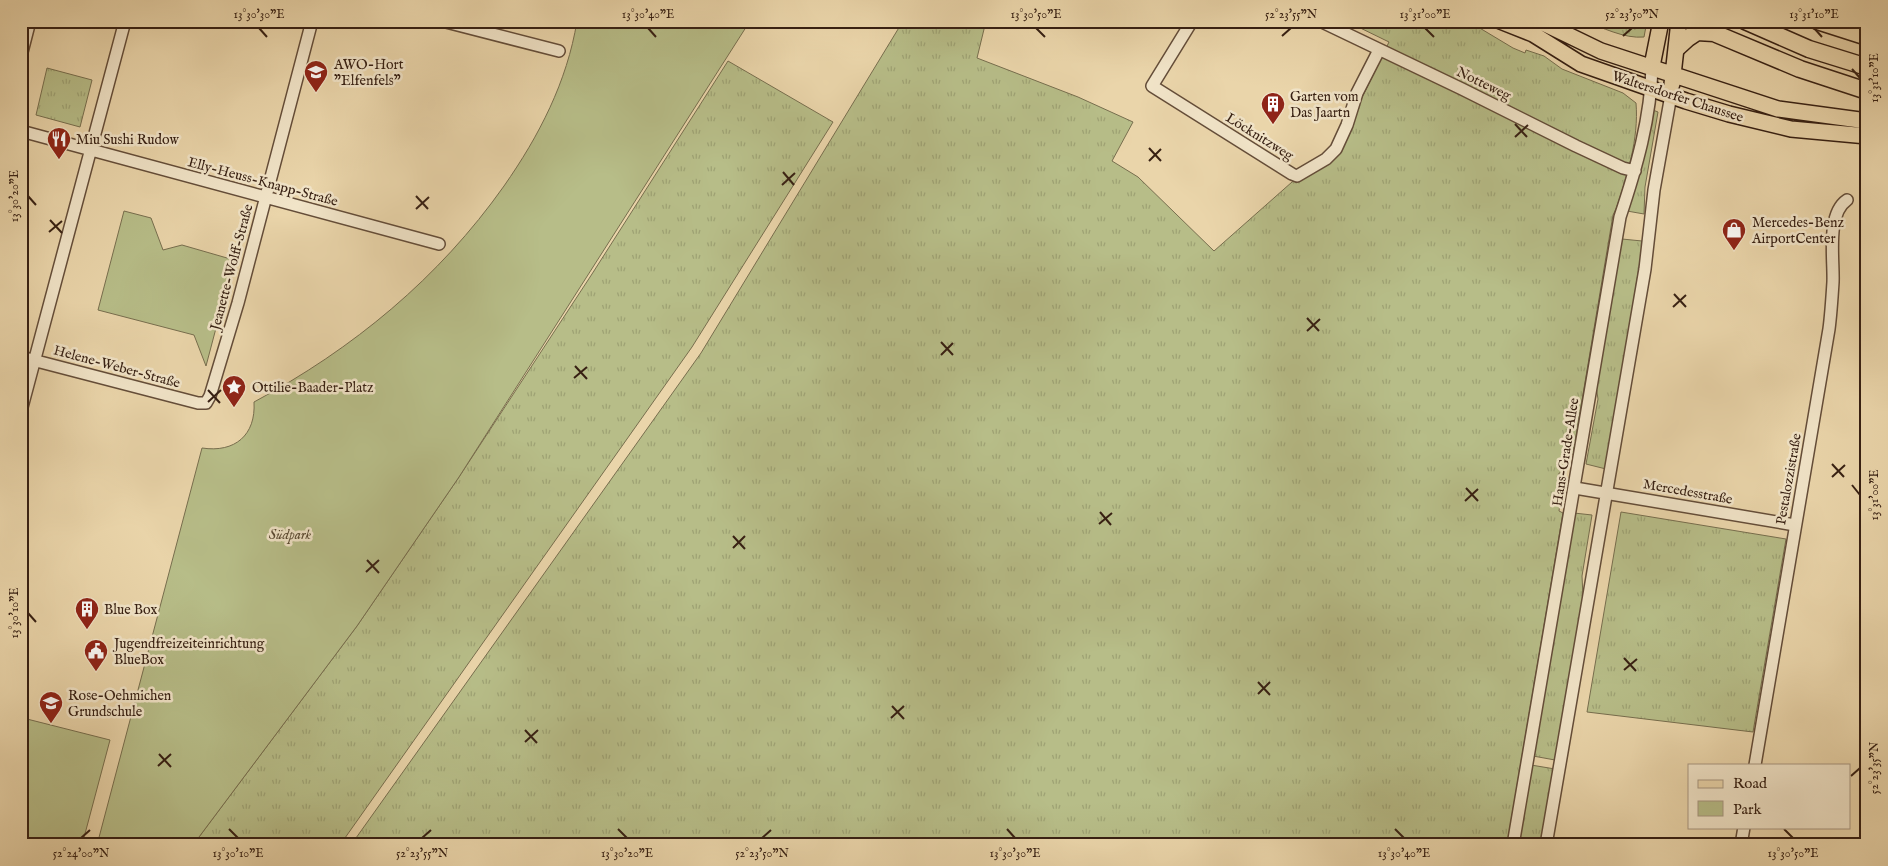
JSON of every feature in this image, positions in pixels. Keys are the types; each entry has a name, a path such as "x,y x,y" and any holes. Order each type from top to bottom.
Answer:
{"highway":[{"path":"1702,21 1714,33"},
{"path":"1817,21 1867,37"},
{"path":"1751,24 1810,49 1867,67"},
{"path":"1677,48 1697,32 1714,33 1800,70 1867,90"}],"main road":[{"name":"Waltersdorfer Chaussee","path":"1500,21 1532,34 1581,64 1729,114 1791,129 1867,136"},
{"name":"Waltersdorfer Chaussee","path":"1539,21 1601,51 1652,66 1695,83 1778,110 1867,121"},
{"path":"1652,66 1661,21"},
{"path":"1671,95 1679,21"}],"street":[{"path":"21,56 30,21"},
{"path":"21,411 125,21"},
{"name":"Jeanette-Wolff-Straße","path":"206,403 210,396 238,302 312,21"},
{"path":"442,21 558,51"},
{"name":"Löcknitzweg","path":"1192,21 1152,86 1297,176 1326,159 1336,149 1347,125 1357,94 1379,50"},
{"name":"Notteweg","path":"1320,21 1462,88 1584,150 1623,168 1635,171"},
{"name":"Hans-Grade-Allee","path":"1513,845 1620,217 1635,171 1652,88 1652,66"},
{"path":"1546,845 1645,269 1654,190 1671,95"},
{"name":"Elly-Heuss-Knapp-Straße","path":"21,131 439,244"},
{"name":"Pestalozzistraße","path":"1755,764 1829,329 1835,220 1839,207 1847,200"},
{"name":"Helene-Weber-Straße","path":"21,357 189,401 206,403"},
{"name":"Mercedesstraße","path":"1575,488 1796,525"},
{"path":"1741,845 1744,828"}],"green space":[{"name":"Südpark","path":"577,21 750,21 459,477 357,626 193,845 97,845 202,448 224,448 241,439 251,424 254,414 254,402 326,359 392,309 422,281 479,220 517,167 550,108 566,65"},
{"path":"903,21 986,21 977,58 1078,97 1133,122 1112,161 1138,177 1214,251 1292,182 1333,157 1389,42 1346,21 1459,21 1478,27 1525,53 1526,50 1544,56 1562,69 1623,93 1636,103 1634,144 1624,184 1613,215 1573,454 1570,454 1568,467 1564,472 1559,473 1557,491 1561,496 1559,511 1563,513 1507,845 351,845 701,353"},
{"path":"1583,21 1611,21 1635,29 1640,26 1640,21 1647,21 1644,37 1636,37"},
{"path":"728,61 833,122 692,347 340,845 193,845 357,626 459,477"},
{"path":"47,68 92,80 80,127 36,115"},
{"path":"1653,110 1658,112 1645,187 1644,214 1627,211"},
{"path":"124,211 151,218 163,250 182,245 234,260 206,366 194,335 98,310"},
{"path":"1622,239 1642,241 1642,249 1606,469 1586,464 1598,399 1596,386"},
{"path":"1621,512 1786,539 1753,732 1587,712"},
{"path":"1574,513 1592,515 1582,576 1583,597 1555,760 1533,756"},
{"name":"Rose-Oehmichen Grundschule","path":"23,718 110,740 82,845 21,845 21,724"},
{"path":"1531,765 1555,769 1542,845 1518,845"}],"place":[{"name":"AWO-Hort \"Elfenfels\"","path":"316,93"},
{"name":"Garten vom Das Jaartn","path":"1273,125"},
{"name":"Miu Sushi Rudow","path":"59,160"},
{"name":"Mercedes-Benz AirportCenter","path":"1734,251"},
{"name":"Ottilie-Baader-Platz","path":"234,408"},
{"name":"Blue Box","path":"87,630"},
{"name":"Jugendfreizeiteinrichtung BlueBox","path":"96,672"},
{"name":"Rose-Oehmichen Grundschule","path":"51,724"}]}
